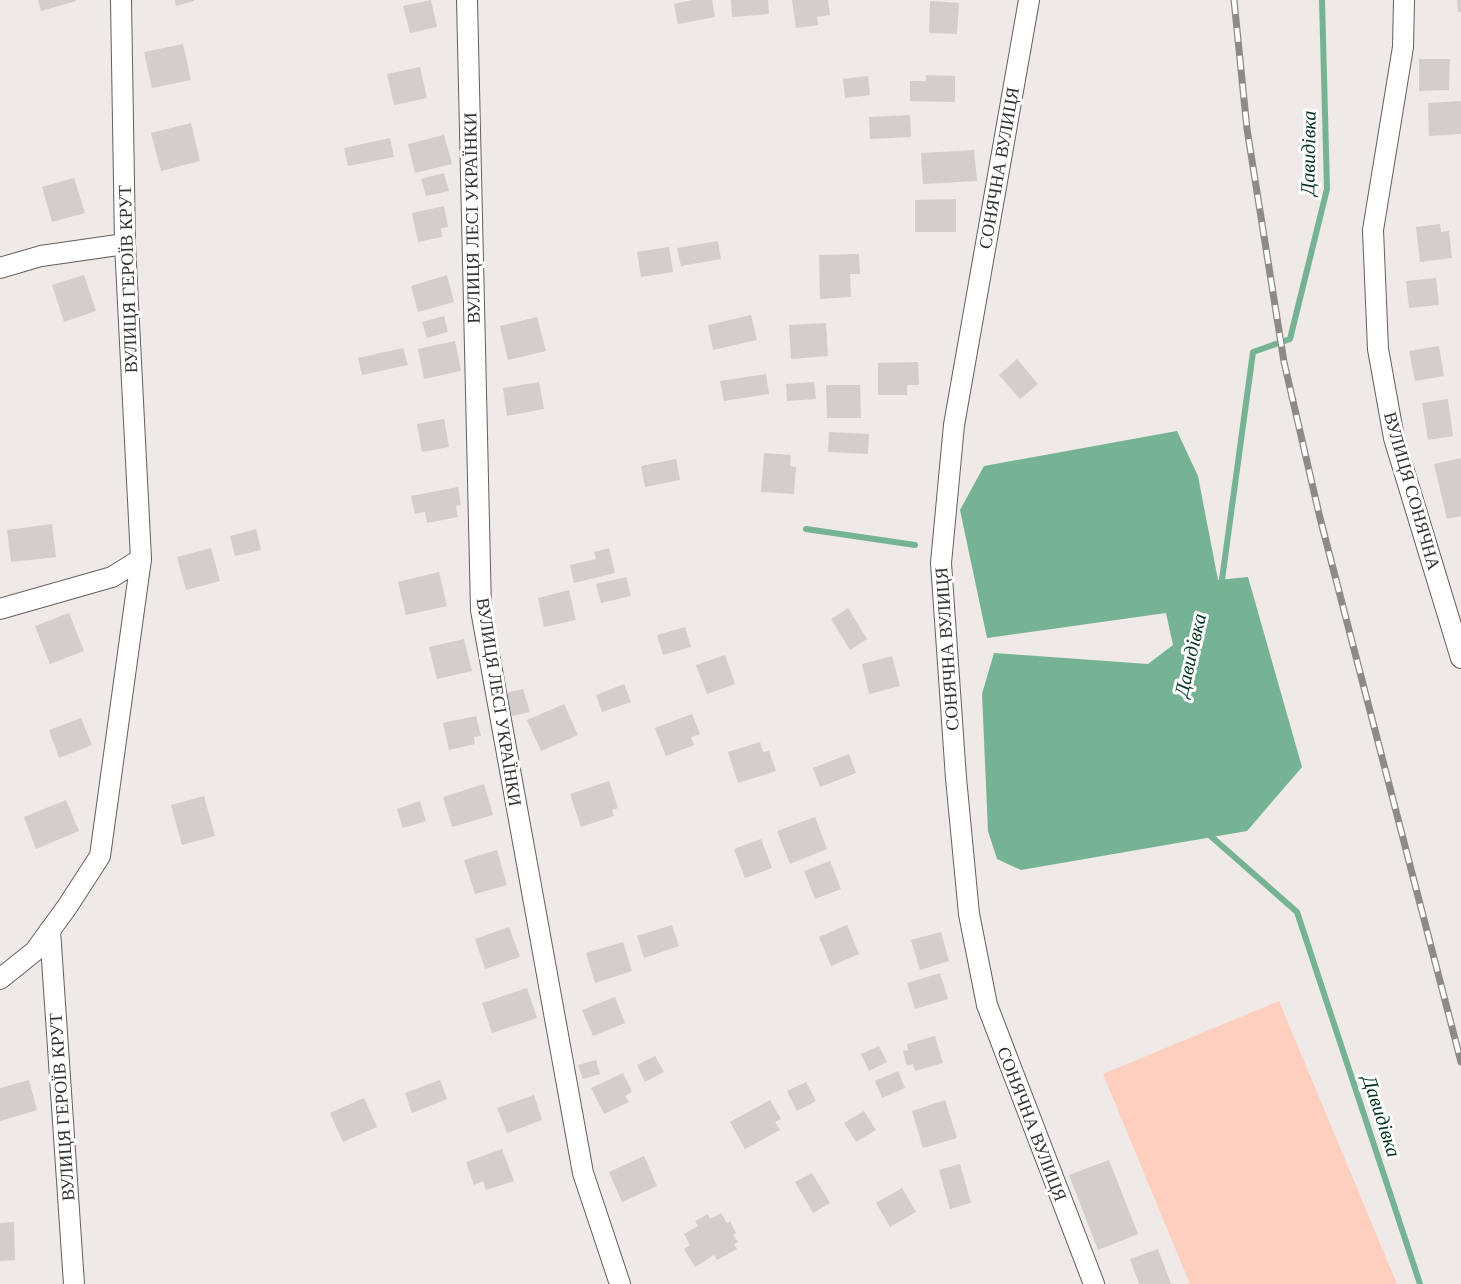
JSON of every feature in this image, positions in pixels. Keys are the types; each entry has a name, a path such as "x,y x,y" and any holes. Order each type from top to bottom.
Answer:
{"street":[{"name":"ВУЛИЦЯ ГЕРОЇВ КРУТ","path":"0,979 34,951 100,856 141,559 125,244 121,0"},
{"name":"ВУЛИЦЯ ЛЕСІ УКРАЇНКИ","path":"467,0 480,610 583,1173 620,1284"},
{"name":"СОНЯЧНА ВУЛИЦЯ","path":"1029,0 954,425 941,563 969,914 987,1005 1094,1284"},
{"name":"ВУЛИЦЯ СОНЯЧНА","path":"1404,0 1403,47 1373,230 1378,349 1394,438 1461,658"},
{"path":"0,268 41,256 125,244"},
{"path":"0,609 112,577 141,559"},
{"name":"ВУЛИЦЯ ГЕРОЇВ КРУТ","path":"50,930 74,1284"}],"shaded area":[{"path":"1279,1001 1397,1284 1190,1284 1103,1074"}],"water":[{"path":"1177,431 1198,476 1218,580 1248,577 1302,767 1247,831 1021,870 997,859 988,831 982,694 994,653 1148,664 1173,645 1166,613 987,638 960,510 984,466"}],"building":[{"path":"38,0 76,0 76,1 41,11"},
{"path":"175,0 194,0 194,1 176,6"},
{"path":"431,0 437,27 410,33 403,6"},
{"path":"692,0 712,0 715,17 678,24 674,4"},
{"path":"731,0 768,0 769,14 732,17"},
{"path":"792,0 828,0 830,15 817,17 818,25 796,28"},
{"path":"1457,0 1461,0 1461,12 1458,12"},
{"path":"930,1 959,3 957,34 929,33"},
{"path":"183,44 191,80 152,88 144,52"},
{"path":"1419,59 1450,59 1449,90 1419,91"},
{"path":"420,67 427,98 394,105 387,74"},
{"path":"926,75 955,76 955,102 910,101 910,81 926,81"},
{"path":"868,76 870,95 845,98 843,79"},
{"path":"1461,101 1461,134 1429,136 1428,103"},
{"path":"910,115 911,137 870,139 869,117"},
{"path":"191,123 200,161 161,171 151,133"},
{"path":"444,135 452,164 415,173 408,144"},
{"path":"390,138 394,157 348,166 344,148"},
{"path":"974,150 977,181 923,184 921,153"},
{"path":"444,173 449,191 426,196 421,179"},
{"path":"74,178 85,213 52,222 42,187"},
{"path":"956,199 956,232 915,232 915,200"},
{"path":"444,206 448,227 441,228 442,237 418,242 412,213"},
{"path":"1440,224 1441,232 1449,231 1452,258 1420,262 1416,227"},
{"path":"718,241 721,259 681,266 677,248"},
{"path":"669,247 673,272 641,277 637,252"},
{"path":"859,254 860,274 850,274 851,297 820,299 819,255"},
{"path":"84,275 96,311 64,322 52,285"},
{"path":"447,275 454,302 418,312 411,286"},
{"path":"1436,278 1439,305 1409,308 1406,281"},
{"path":"751,315 757,340 713,350 708,325"},
{"path":"444,316 448,332 427,338 422,322"},
{"path":"537,317 546,351 508,360 500,326"},
{"path":"826,323 828,356 791,359 789,325"},
{"path":"455,341 461,371 424,379 418,349"},
{"path":"1439,346 1444,376 1415,381 1409,351"},
{"path":"403,348 408,365 362,375 358,358"},
{"path":"1017,359 1038,384 1020,399 999,375"},
{"path":"918,362 919,385 907,385 907,395 878,395 878,363"},
{"path":"766,374 769,394 724,401 720,381"},
{"path":"539,382 544,409 507,416 503,388"},
{"path":"814,382 816,399 787,401 786,384"},
{"path":"826,385 860,385 861,418 827,418"},
{"path":"1448,399 1453,436 1428,440 1422,403"},
{"path":"444,419 449,447 422,452 417,424"},
{"path":"829,432 869,434 868,454 828,452"},
{"path":"764,453 791,455 790,466 796,467 794,494 761,492"},
{"path":"1461,458 1461,516 1447,519 1434,464"},
{"path":"676,459 680,480 645,487 641,466"},
{"path":"458,487 461,505 456,506 458,517 427,523 425,512 415,514 411,496"},
{"path":"52,524 56,557 11,562 7,530"},
{"path":"256,529 261,550 235,556 230,536"},
{"path":"211,548 220,581 186,590 177,557"},
{"path":"609,548 615,573 574,583 570,565 596,559 594,552"},
{"path":"439,572 447,606 406,615 398,582"},
{"path":"626,577 631,596 601,603 596,584"},
{"path":"569,590 576,620 544,627 538,598"},
{"path":"848,608 867,639 850,650 831,619"},
{"path":"69,613 84,651 50,664 35,626"},
{"path":"685,627 691,647 663,655 657,635"},
{"path":"464,639 472,671 437,679 429,647"},
{"path":"725,655 735,684 707,694 696,665"},
{"path":"892,656 900,686 869,694 862,664"},
{"path":"624,684 631,702 602,712 596,695"},
{"path":"523,689 530,712 512,716 506,693"},
{"path":"564,704 578,735 541,751 527,720"},
{"path":"692,714 700,734 691,737 694,745 666,756 655,728"},
{"path":"476,716 481,736 474,737 475,744 449,750 443,723"},
{"path":"81,718 92,745 59,758 49,730"},
{"path":"760,742 763,752 769,751 776,771 738,783 728,752"},
{"path":"849,754 856,773 820,787 813,768"},
{"path":"609,781 618,808 612,810 614,816 581,827 570,794"},
{"path":"484,784 493,815 452,827 443,797"},
{"path":"204,796 215,836 182,845 171,805"},
{"path":"66,800 79,831 36,849 24,817"},
{"path":"420,801 426,821 403,828 397,809"},
{"path":"815,817 827,849 790,864 777,831"},
{"path":"761,839 772,868 745,878 734,849"},
{"path":"497,850 507,885 475,894 464,860"},
{"path":"830,861 841,889 815,899 804,871"},
{"path":"672,925 679,946 644,958 637,936"},
{"path":"847,925 859,954 831,966 819,937"},
{"path":"509,927 520,957 485,969 475,939"},
{"path":"941,932 949,961 920,970 911,940"},
{"path":"623,942 632,971 595,983 586,953"},
{"path":"940,973 948,999 915,1009 907,983"},
{"path":"527,988 537,1018 492,1033 482,1003"},
{"path":"615,997 625,1023 593,1036 582,1010"},
{"path":"935,1036 943,1063 915,1071 913,1064 907,1066 903,1051 908,1050 907,1044"},
{"path":"879,1046 887,1062 869,1071 861,1054"},
{"path":"655,1056 664,1072 645,1082 637,1065"},
{"path":"596,1060 600,1074 583,1079 578,1065"},
{"path":"898,1071 905,1088 882,1098 875,1081"},
{"path":"623,1073 632,1092 625,1096 629,1102 604,1114 591,1088"},
{"path":"29,1080 37,1110 0,1121 0,1088"},
{"path":"440,1080 447,1099 412,1113 405,1093"},
{"path":"806,1082 816,1101 797,1111 787,1091"},
{"path":"534,1095 542,1120 507,1133 497,1108"},
{"path":"364,1098 377,1127 343,1142 330,1113"},
{"path":"770,1100 781,1119 775,1122 780,1130 745,1149 730,1122"},
{"path":"945,1100 957,1138 923,1148 912,1111"},
{"path":"864,1111 876,1130 856,1142 844,1123"},
{"path":"502,1149 514,1181 486,1190 483,1181 474,1185 466,1162"},
{"path":"644,1156 657,1186 622,1202 609,1172"},
{"path":"1109,1160 1138,1234 1098,1250 1069,1175"},
{"path":"960,1164 971,1203 950,1209 939,1170"},
{"path":"812,1173 830,1203 813,1213 795,1182"},
{"path":"902,1188 916,1212 890,1227 876,1203"},
{"path":"721,1213 727,1223 730,1221 736,1233 733,1235 738,1242 734,1244 737,1249 717,1260 714,1255 695,1267 684,1249 690,1245 684,1234 698,1226 695,1221 708,1214 710,1219"},
{"path":"14,1222 15,1260 0,1261 0,1223"},
{"path":"1158,1249 1171,1284 1139,1284 1130,1259"}],"waterway":[{"name":"Давидівка","path":"1221,587 1253,352 1290,339 1327,189 1322,0"},
{"path":"806,529 915,545"},
{"name":"Давидівка","path":"1206,832 1297,912 1420,1284"}],"railway":[{"path":"1234,0 1247,129 1284,362 1320,518 1461,1062"}]}
